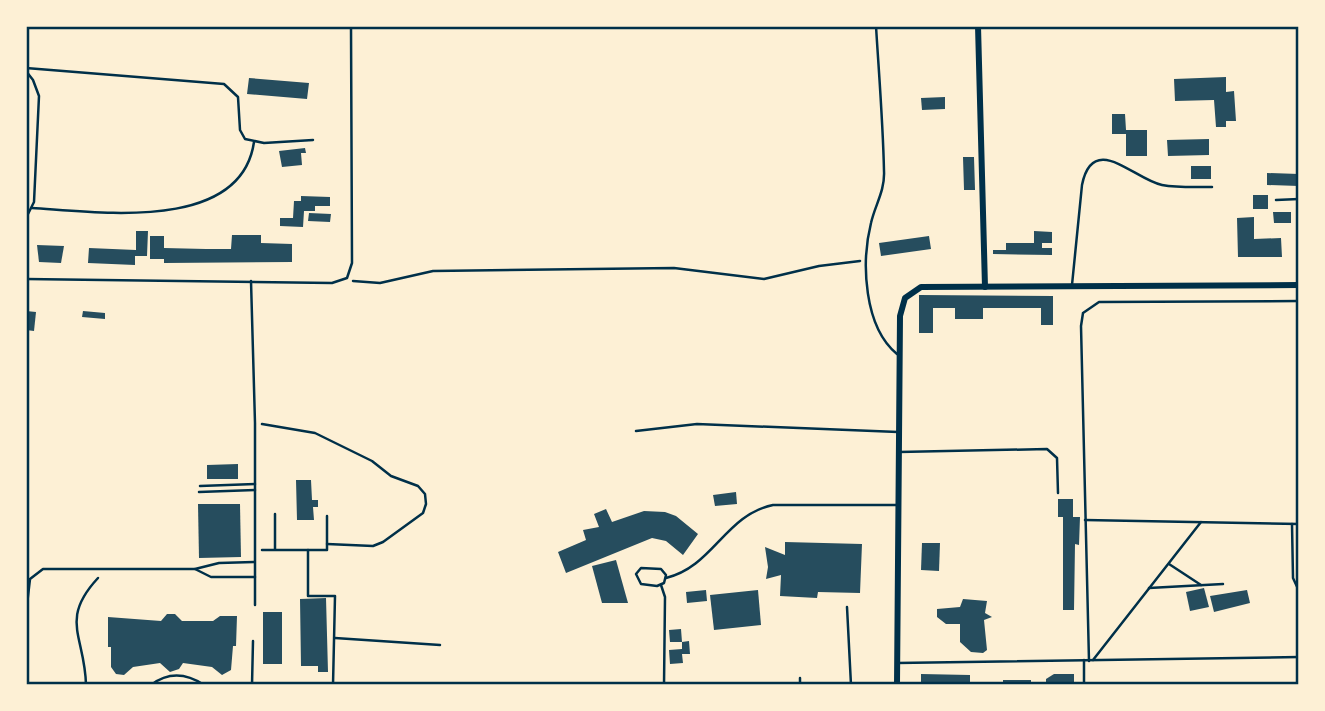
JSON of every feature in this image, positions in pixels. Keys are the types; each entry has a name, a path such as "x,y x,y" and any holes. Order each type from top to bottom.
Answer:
{"street":[{"path":"978,26 985,287"},
{"path":"897,685 901,306 912,291 921,287 1299,285"}],"lane":[{"path":"26,279 332,283 347,278 352,262 351,26"},
{"path":"876,26 884,174 869,230 869,291 881,337 900,356"},
{"path":"26,70 224,84 238,97 242,135 254,142 313,140"},
{"path":"26,70 39,96 32,208 26,218"},
{"path":"32,208 147,214 173,210 232,186 244,174 252,159 254,142"},
{"path":"1072,286 1082,185 1085,173 1093,164 1115,160 1162,186 1212,187"},
{"path":"1276,200 1299,199"},
{"path":"251,281 255,423 255,605"},
{"path":"1084,685 1088,660 1081,326 1087,308 1099,302 1299,302"},
{"path":"635,430 697,424 899,432"},
{"path":"899,452 1047,449 1057,458 1058,492"},
{"path":"200,486 255,484"},
{"path":"199,492 255,490"},
{"path":"661,585 666,578 701,562 733,523 758,508 772,505 898,505"},
{"path":"1085,520 1299,524"},
{"path":"1088,660 1201,522"},
{"path":"1293,524 1293,578 1299,591"},
{"path":"26,613 30,579 38,570 195,569 211,564 255,562"},
{"path":"1168,563 1201,585"},
{"path":"661,585 641,584 636,578 638,570 645,567 661,569 666,578"},
{"path":"195,569 211,578 255,577"},
{"path":"1149,588 1223,584"},
{"path":"661,585 665,597 664,685"},
{"path":"847,607 851,685"},
{"path":"897,663 1299,657"},
{"path":"800,678 800,685"}],"path":[{"path":"347,278 369,284 433,271 674,268 764,279 841,262 867,261"},
{"path":"255,423 315,433 372,461 391,475 418,486 425,494 423,513 383,542 373,546 327,544"},
{"path":"275,514 275,550"},
{"path":"255,550 327,550 327,516"},
{"path":"308,550 308,596 335,596 333,685"},
{"path":"86,685 77,630 78,606 83,595 106,569"},
{"path":"334,638 440,645"},
{"path":"253,641 253,685"},
{"path":"151,685 161,678 179,675 204,685"}],"building":[{"path":"1226,77 1226,92 1234,91 1236,121 1226,121 1226,127 1216,127 1214,100 1175,101 1174,79"},
{"path":"249,78 309,83 307,99 247,94"},
{"path":"945,97 945,109 922,110 921,98"},
{"path":"1112,114 1125,114 1126,130 1147,130 1147,156 1126,156 1126,134 1112,134"},
{"path":"1209,139 1209,155 1168,156 1167,140"},
{"path":"305,148 306,153 301,153 302,165 282,167 279,151"},
{"path":"963,157 974,157 975,190 964,190"},
{"path":"1191,166 1211,166 1211,179 1191,179"},
{"path":"1267,173 1299,174 1299,186 1267,185"},
{"path":"1253,195 1268,195 1268,209 1253,209"},
{"path":"301,196 330,197 330,206 315,206 315,211 304,211 303,227 280,226 280,218 293,218 294,201 301,201"},
{"path":"1273,212 1291,212 1291,223 1274,223"},
{"path":"309,213 331,214 330,222 308,221"},
{"path":"1254,217 1254,239 1281,238 1282,257 1238,257 1237,218"},
{"path":"136,231 148,231 147,256 135,256 135,265 88,263 89,248 136,250"},
{"path":"1034,231 1052,232 1052,243 1042,243 1042,248 1052,248 1052,255 993,254 993,250 1006,250 1006,243 1034,243"},
{"path":"232,235 261,235 261,243 292,244 292,262 164,263 164,259 150,259 150,236 164,236 164,248 231,249"},
{"path":"929,236 931,249 881,256 879,243"},
{"path":"37,245 64,246 61,263 39,262"},
{"path":"919,295 1053,296 1053,325 1041,325 1041,308 983,308 983,319 955,319 955,308 933,308 933,333 919,333"},
{"path":"26,311 36,312 34,331 26,330"},
{"path":"83,311 105,313 105,319 82,317"},
{"path":"238,464 238,479 207,479 207,465"},
{"path":"296,480 311,480 312,500 318,500 318,507 313,507 314,520 297,520"},
{"path":"736,492 737,504 715,506 713,495"},
{"path":"1058,499 1073,499 1073,517 1080,517 1079,545 1075,544 1074,610 1063,610 1063,517 1058,517"},
{"path":"198,504 240,504 241,557 199,558"},
{"path":"606,509 612,522 644,511 665,512 676,516 698,534 683,555 666,541 652,538 566,573 558,552 586,540 583,530 599,527 594,514"},
{"path":"785,542 862,544 860,593 818,592 817,598 780,596 781,575 766,579 768,567 765,547 785,555"},
{"path":"922,543 940,543 939,571 921,570"},
{"path":"616,560 628,603 602,603 592,566"},
{"path":"1204,588 1209,607 1190,611 1186,592"},
{"path":"706,590 707,601 687,603 686,592"},
{"path":"758,590 761,625 714,630 710,595"},
{"path":"1247,590 1250,603 1214,612 1210,596"},
{"path":"326,598 328,672 318,672 318,666 301,666 300,599"},
{"path":"963,599 987,601 985,613 992,617 984,620 987,650 983,653 971,652 960,642 960,624 946,624 937,617 937,609 960,607"},
{"path":"263,612 282,612 282,664 263,664"},
{"path":"167,614 175,614 182,621 213,621 220,616 237,616 236,646 233,646 231,670 222,675 212,667 183,663 179,669 170,672 160,663 133,667 124,675 116,674 111,667 111,647 108,647 108,617 161,621"},
{"path":"681,629 682,642 670,642 669,630"},
{"path":"689,641 690,654 682,654 683,663 670,664 669,650 682,649 682,642"},
{"path":"921,674 970,675 970,685 921,685"},
{"path":"1054,674 1074,674 1074,685 1046,684 1046,679"},
{"path":"1003,680 1031,680 1031,685 1003,685"}]}
